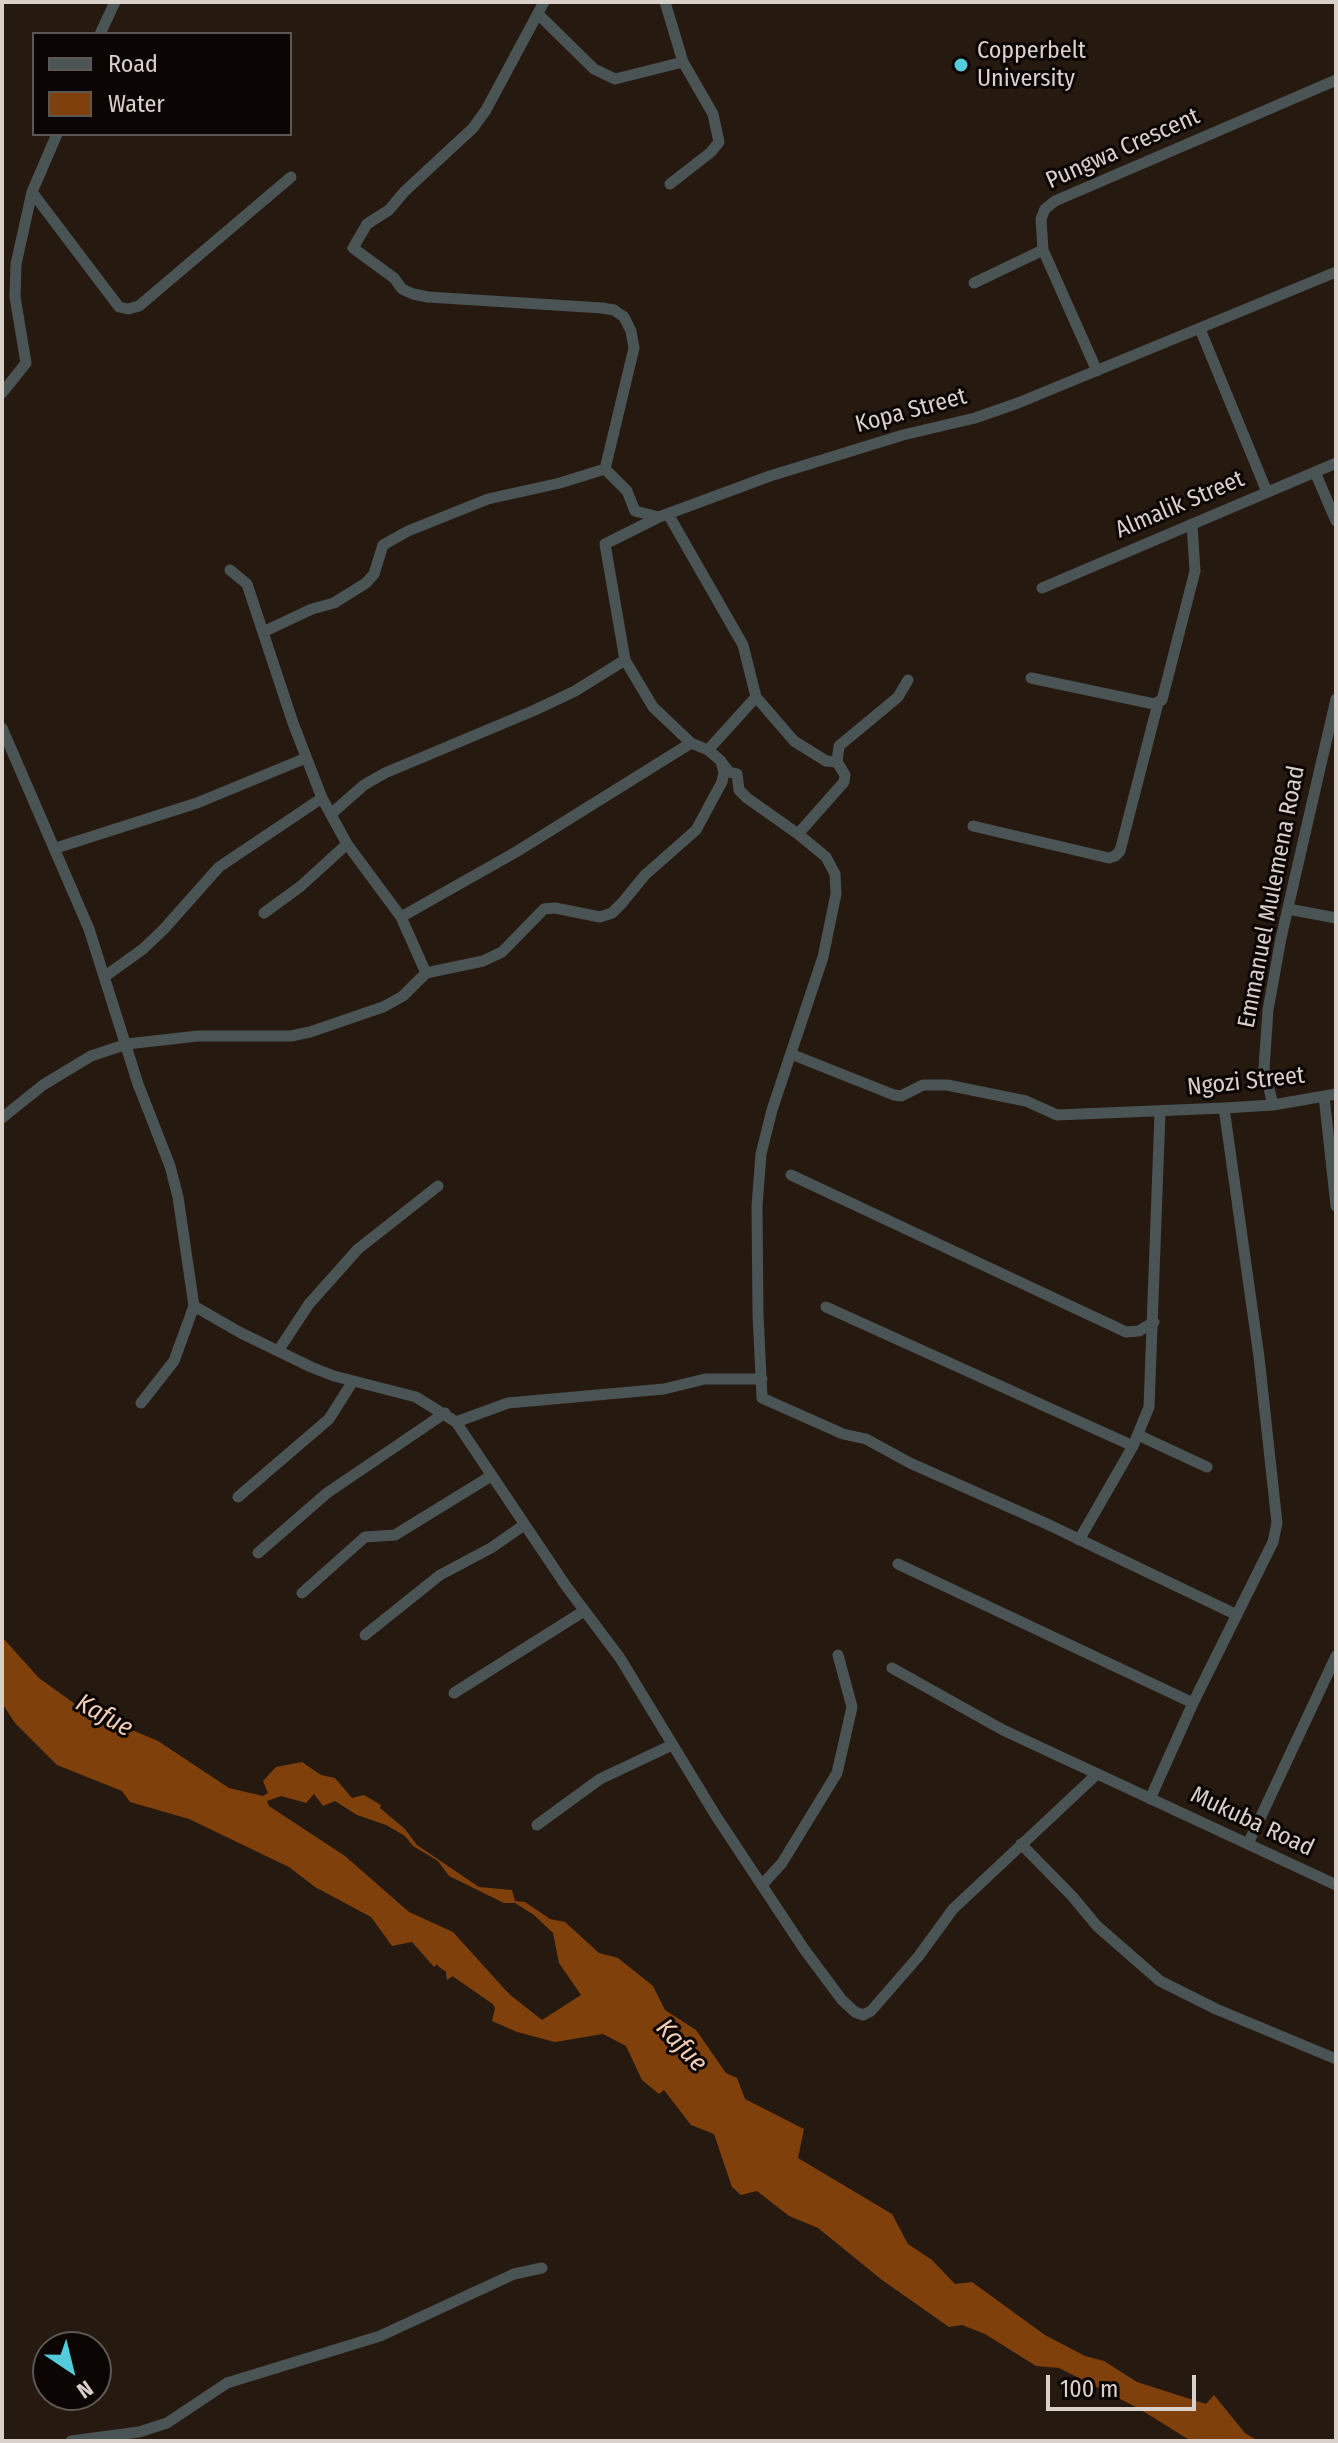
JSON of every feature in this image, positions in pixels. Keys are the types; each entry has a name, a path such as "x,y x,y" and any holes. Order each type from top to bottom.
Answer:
{"street":[{"path":"101,32 115,2"},
{"path":"544,2 486,110 473,128 404,192 389,210 367,224 353,248 394,278 402,289 413,294 602,308 614,310 624,317 634,348 605,469"},
{"path":"665,2 683,62 713,114 719,142 670,184"},
{"path":"538,14 594,69 615,79 683,62"},
{"name":"Pungwa Crescent","path":"1097,371 1043,250 1041,219 1045,209 1055,201 1336,80"},
{"path":"2,393 26,363 15,297 15,275 32,192 56,136"},
{"path":"32,192 119,307 128,309 139,306 291,177"},
{"path":"974,283 1043,250"},
{"name":"Kopa Street","path":"625,660 605,544 663,516 824,458 975,418 1336,272"},
{"path":"1200,329 1267,492"},
{"name":"Almalik Street","path":"1042,588 1336,463"},
{"path":"605,469 627,491 635,511 663,516 743,645 756,697 794,741 826,761 837,762"},
{"path":"263,632 312,609 334,603 366,583 374,574 383,545 408,531 488,499 605,469"},
{"path":"1315,472 1336,521"},
{"path":"973,826 1109,858 1120,851 1195,571 1192,524"},
{"path":"230,570 247,584 322,798 347,844 401,917 426,973"},
{"path":"331,814 364,785 385,773 535,710 575,691 625,660 653,707 691,743 708,750 729,772 737,774 739,790 747,798 798,834 832,865 836,894 823,957 772,1110 761,1154 757,1206 762,1398 843,1434 866,1439 910,1463 1237,1615"},
{"path":"1031,678 1158,703"},
{"path":"798,834 844,782 845,775 837,762 839,746 898,697 908,680"},
{"path":"708,750 756,697"},
{"name":"Emmanuel Mulemena Road","path":"1273,1105 1264,1068 1266,1036 1288,909 1336,699"},
{"path":"2,728 89,929 138,1084 170,1166 180,1212 194,1306 174,1361 141,1403"},
{"path":"401,917 516,852 691,743"},
{"path":"56,848 183,808 306,758"},
{"path":"2,1118 66,1069 91,1056 127,1044 198,1036 291,1036 310,1032 383,1007 403,996 426,973 483,961 502,952 544,909 555,908 600,917 612,913 645,875 696,830 722,782 724,773 721,761"},
{"path":"104,977 133,957 164,929 219,867 322,798"},
{"path":"264,913 301,886 347,844"},
{"path":"1288,909 1336,918"},
{"name":"Ngozi Street","path":"791,1054 894,1095 901,1096 923,1085 947,1085 1026,1101 1057,1115 1160,1113 1273,1105 1330,1095"},
{"path":"1330,1095 1336,1206"},
{"path":"1150,1799 1193,1703 1273,1542 1277,1523 1259,1357 1224,1108"},
{"path":"1079,1540 1136,1440 1149,1407 1160,1113"},
{"path":"791,1175 1126,1332 1139,1331 1154,1322"},
{"path":"278,1351 309,1304 358,1249 438,1186"},
{"path":"194,1306 323,1372 416,1397 456,1422 524,1525 620,1658 672,1745 830,1986 855,2012 863,2015 881,2002 953,1909 1097,1774"},
{"path":"826,1307 1136,1440 1207,1467"},
{"path":"456,1422 522,1401 664,1389 705,1379 762,1379"},
{"path":"238,1497 329,1419 353,1381"},
{"path":"258,1553 327,1493 445,1413"},
{"path":"302,1593 365,1537 395,1535 491,1476"},
{"path":"365,1635 440,1575 491,1548 524,1525"},
{"path":"898,1564 1193,1703"},
{"path":"454,1693 584,1611"},
{"path":"762,1885 782,1863 837,1773 852,1707 838,1655"},
{"path":"1248,1844 1336,1656"},
{"name":"Mukuba Road","path":"892,1668 1003,1730 1336,1885"},
{"path":"537,1825 600,1779 672,1745"},
{"path":"1021,1844 1107,1936 1160,1981 1216,2009 1336,2059"},
{"path":"71,2441 139,2432 167,2423 227,2383 380,2336 514,2274 542,2268"}],"water":[{"path":"2,1637 39,1678 82,1709 158,1741 229,1788 263,1796 268,1793 263,1781 276,1767 302,1762 321,1775 335,1778 352,1798 364,1795 381,1805 380,1808 405,1829 417,1845 479,1887 512,1890 515,1901 525,1902 550,1919 565,1922 599,1953 618,1958 653,1986 665,2010 696,2030 726,2073 737,2078 745,2099 804,2129 798,2158 892,2214 908,2244 932,2260 955,2284 972,2282 1045,2335 1085,2356 1104,2361 1137,2382 1206,2404 1214,2395 1245,2433 1258,2441 1191,2441 1138,2408 1059,2368 1036,2366 985,2334 962,2325 949,2327 882,2280 818,2228 789,2216 757,2191 741,2195 732,2187 714,2134 691,2125 664,2090 659,2094 642,2080 626,2046 603,2034 555,2042 517,2032 492,2021 495,2008 481,1982 459,1972 447,1980 445,1967 437,1964 434,1967 412,1942 392,1946 371,1917 315,1887 289,1867 189,1819 130,1802 122,1791 57,1765 15,1723 2,1703","holes":["314,1794 323,1806 335,1801 357,1815 386,1825 438,1861 449,1876 504,1903 515,1903 534,1915 553,1933 559,1963 581,1995 542,2020 509,1994 453,1932 409,1912 345,1856 269,1806 267,1801 281,1796 306,1803"]}],"waterway":[{"name":"Kafue","path":"445,1960 503,2000"}],"place":[{"name":"Copperbelt University","path":"961,65"}]}
